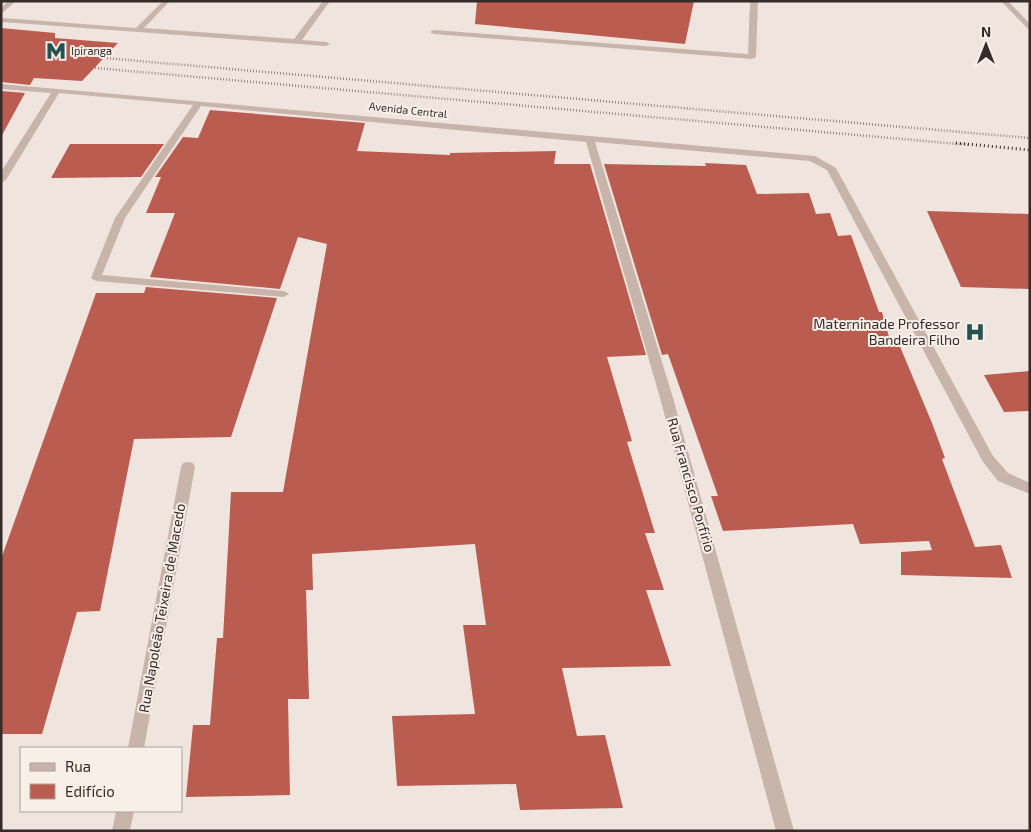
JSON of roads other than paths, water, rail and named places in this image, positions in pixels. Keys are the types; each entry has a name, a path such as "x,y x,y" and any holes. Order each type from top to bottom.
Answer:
{"street":[{"path":"1,12 13,1"},
{"path":"138,30 167,1"},
{"path":"297,41 327,1"},
{"path":"434,32 752,57 754,1"},
{"path":"1004,1 1030,29"},
{"path":"1,20 326,44"},
{"name":"Avenida Central","path":"1,86 376,118 590,140 812,158 831,168 988,460 1003,477 1030,489"},
{"path":"1,180 56,90"},
{"path":"199,103 120,218 96,278 284,294"},
{"name":"Rua Francisco Porfírio","path":"590,140 699,514 785,831"},
{"name":"Rua Napoleão Teixeira de Macedo","path":"136,747 188,467"},
{"path":"121,831 125,812"}],"railway":[{"path":"104,58 1030,138"},
{"path":"95,68 970,145"},
{"path":"956,143 1030,150"}],"place":[{"name":"Ipiranga","path":"56,51"},
{"name":"Materninade Professor Bandeira Filho","path":"975,332"}]}
